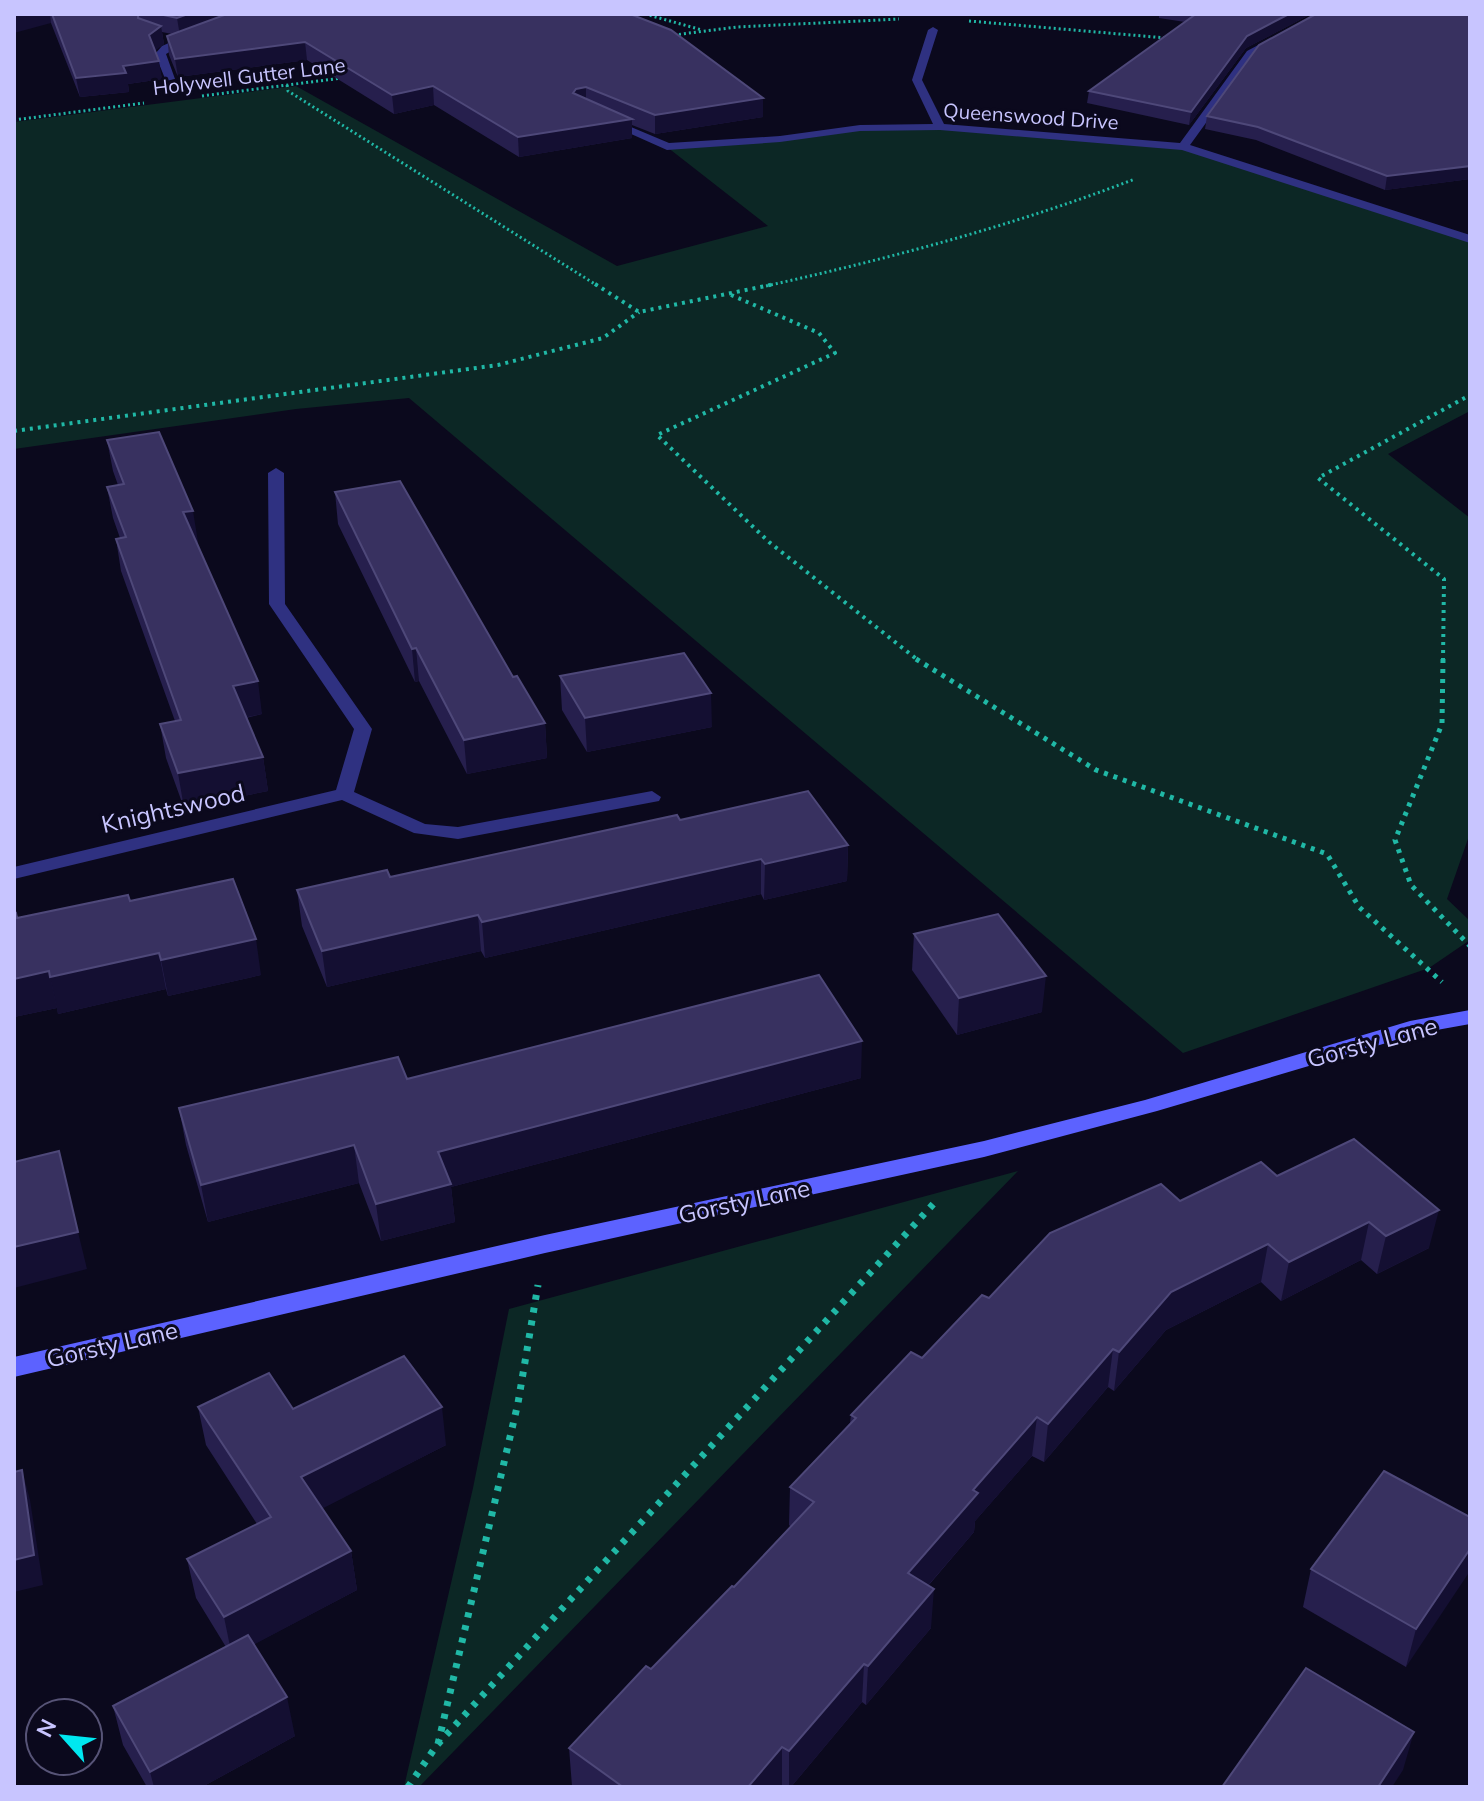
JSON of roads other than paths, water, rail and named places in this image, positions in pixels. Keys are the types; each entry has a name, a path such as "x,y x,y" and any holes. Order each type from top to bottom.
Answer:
{"street":[{"path":"1183,147 1251,53 1325,14"},
{"path":"933,30 917,80 940,127"},
{"path":"170,79 160,54 177,42 205,32"},
{"path":"162,37 177,42"},
{"name":"Queenswood Drive","path":"597,117 667,147 780,139 860,128 940,127 1183,147 1467,235"},
{"path":"276,473 277,604 363,729 344,794 421,829 458,833 652,797"},
{"name":"Knightswood","path":"14,873 344,794"},
{"name":"Gorsty Lane","path":"14,1367 545,1244 984,1149 1149,1106 1418,1026 1470,1017"}]}
